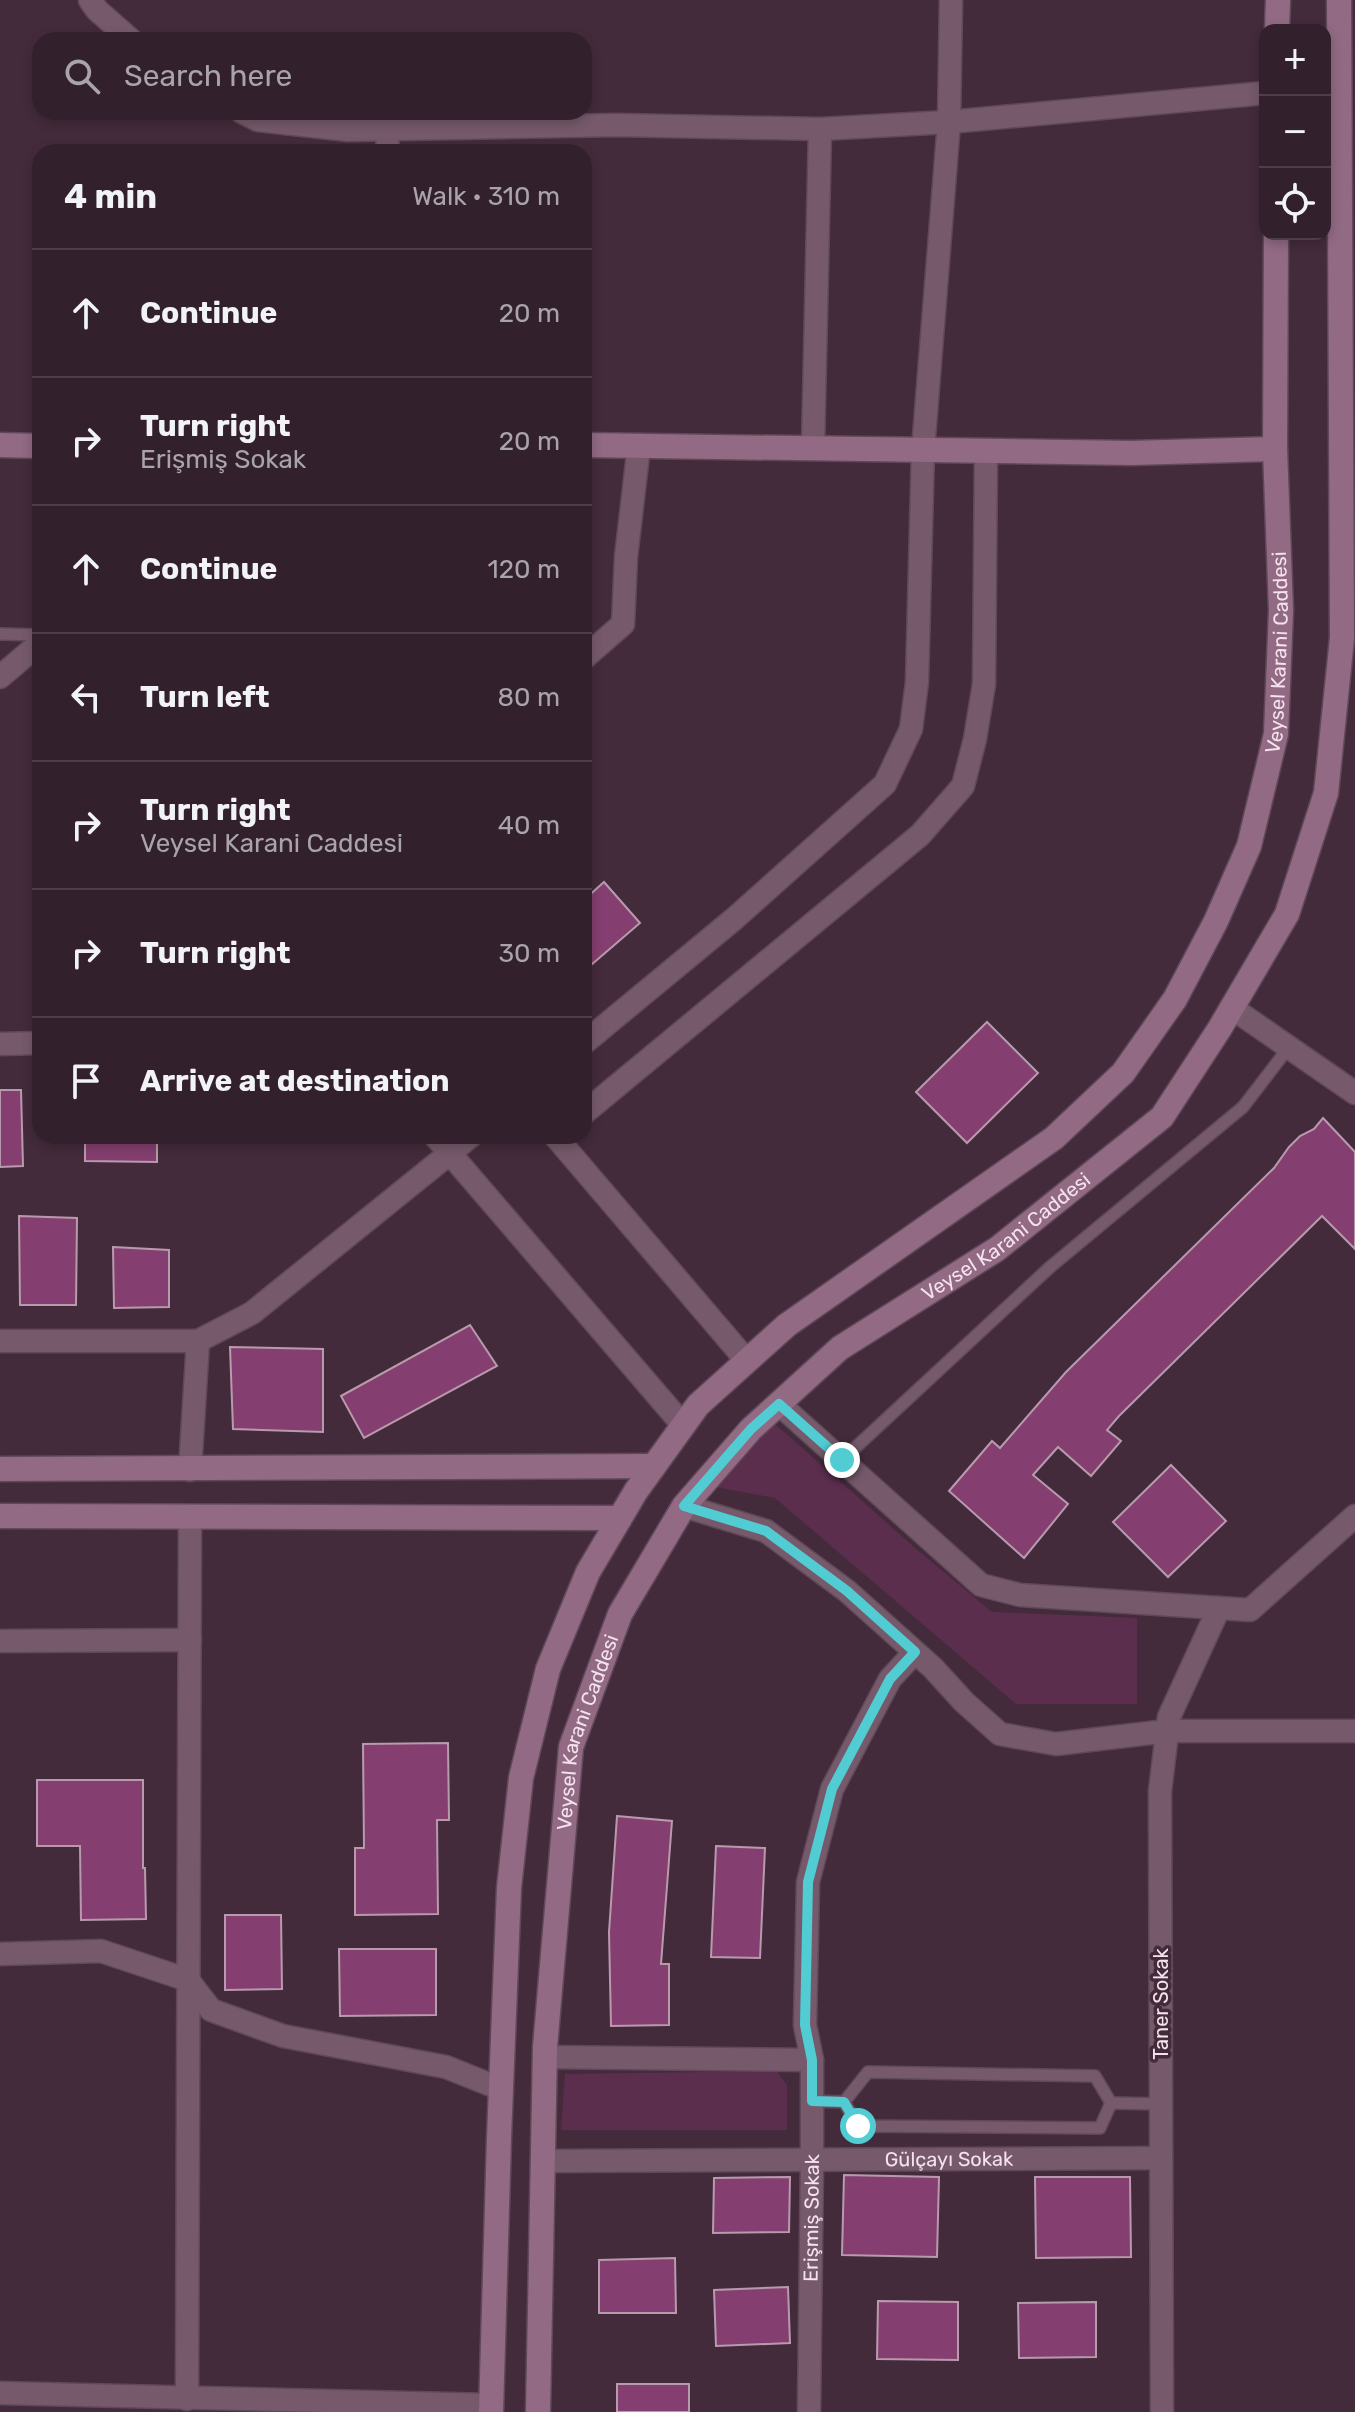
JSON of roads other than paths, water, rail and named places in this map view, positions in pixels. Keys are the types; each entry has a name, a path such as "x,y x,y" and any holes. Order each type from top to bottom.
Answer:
{"main road":[{"path":"1277,24 1278,0"},
{"name":"Veysel Karani Caddesi","path":"538,2412 545,2057 571,1747 620,1614 684,1506 751,1429 840,1348 997,1249 1162,1117 1232,1008 1287,914 1326,793 1342,638 1348,442 1347,135 1339,0"},
{"name":"Veysel Karani Caddesi","path":"492,2409 509,1888 521,1778 548,1669 588,1572 654,1466 698,1405 787,1325 1054,1138 1123,1073 1175,999 1216,921 1249,846 1276,734 1281,610 1275,449 1276,240"},
{"path":"0,445 32,446"},
{"path":"592,445 1131,453 1275,449"},
{"path":"0,1469 654,1466"},
{"path":"0,1516 620,1518"}],"street":[{"path":"90,0 122,32"},
{"path":"592,1036 734,919 885,784 911,729 917,682 923,450 949,122 951,0"},
{"path":"258,120 348,130 388,141 617,125 820,129 949,122 1259,94"},
{"path":"813,448 820,129"},
{"path":"592,651 623,624 626,557 639,446"},
{"path":"592,1106 920,835 963,786 984,684 986,451"},
{"path":"0,677 32,650"},
{"path":"1232,1008 1355,1093"},
{"path":"0,1044 32,1043"},
{"path":"442,1144 683,1425"},
{"path":"0,1341 198,1341 252,1313 461,1144"},
{"path":"563,1144 747,1361"},
{"path":"190,1470 198,1341"},
{"path":"779,1404 981,1585 1020,1595 1250,1610 1355,1516"},
{"path":"684,1506 766,1531 847,1591 1000,1734 1056,1744 1167,1731 1355,1731"},
{"path":"187,2399 190,1517"},
{"name":"Taner Sokak","path":"1162,2412 1160,1791 1169,1717 1219,1608"},
{"path":"0,1641 190,1640"},
{"name":"Erişmiş Sokak","path":"809,2412 812,2060 805,2025 808,1882 832,1789 890,1679 915,1652"},
{"path":"0,1954 101,1951 188,1980 211,2010 283,2036 446,2067 501,2089"},
{"path":"545,2057 812,2060"},
{"name":"Gülçayı Sokak","path":"543,2161 1161,2158"},
{"path":"0,2393 492,2409"}],"lane":[{"path":"0,634 32,635"},
{"path":"842,1460 1049,1268 1243,1107 1289,1047"},
{"path":"844,2102 868,2072 1095,2076 1111,2103"},
{"path":"812,2101 844,2102"},
{"path":"844,2102 858,2126 1100,2128 1111,2103"},
{"path":"1111,2103 1161,2104"}]}
